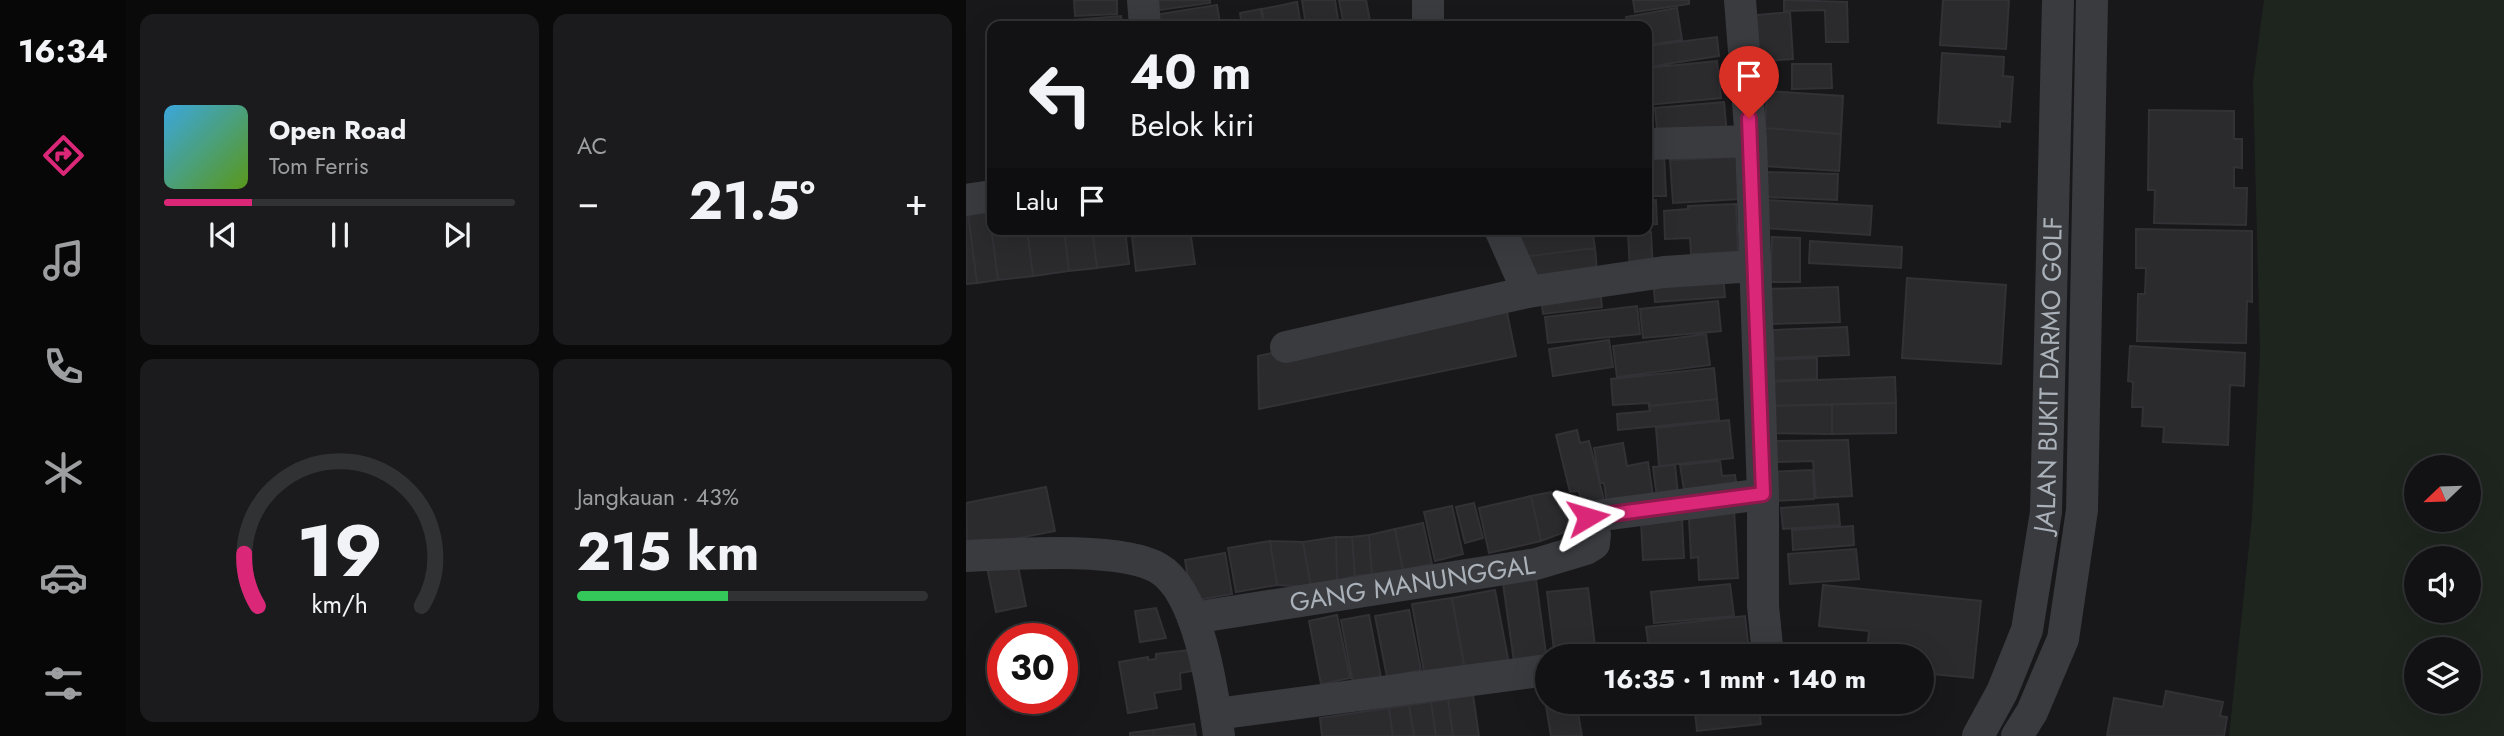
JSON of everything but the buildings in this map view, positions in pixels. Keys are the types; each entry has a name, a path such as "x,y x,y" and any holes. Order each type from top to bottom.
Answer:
{"street":[{"path":"1143,0 1145,21"},
{"path":"1428,21 1429,0"},
{"path":"1740,0 1751,141 1763,494 1763,606 1767,644"},
{"name":"JALAN BUKIT DARMO GOLF","path":"1978,736 2002,692 2027,630 2046,512 2057,0"},
{"name":"JALAN BUKIT DARMO GOLF","path":"2017,736 2032,712 2063,639 2082,510 2092,0"},
{"path":"1652,144 1751,141"},
{"path":"966,200 987,197"},
{"path":"1503,235 1528,292"},
{"path":"1286,347 1528,292 1664,272 1755,266"},
{"name":"GANG MANUNGGAL","path":"1193,618 1536,564 1586,549 1594,544 1595,534 1588,517 1763,494"},
{"path":"966,556 1104,555 1159,568 1175,583 1193,618 1203,645 1218,725 1535,672"}],"shaded area":[{"path":"2264,0 2504,0 2504,736 2229,736 2252,517 2260,352 2253,82"}],"route":[{"path":"1588,517 1763,494 1749,118"}]}
